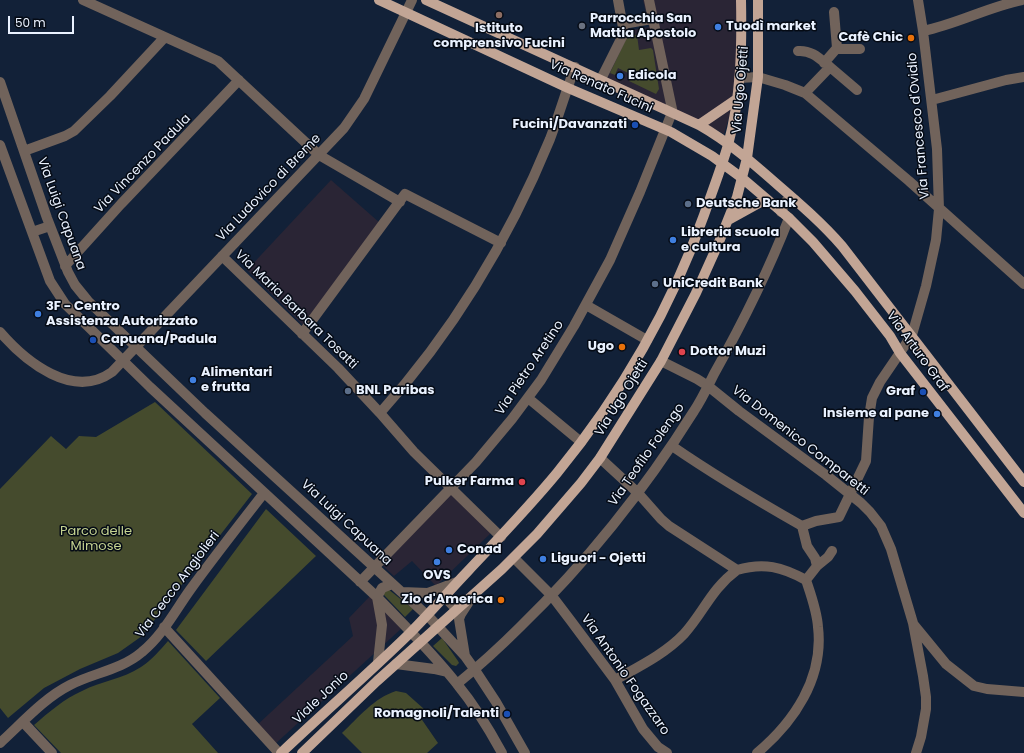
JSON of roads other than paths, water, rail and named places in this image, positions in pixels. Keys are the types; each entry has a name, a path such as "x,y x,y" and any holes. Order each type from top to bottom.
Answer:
{"main road":[{"name":"Via Renato Fucini","path":"379,0 568,88 665,130 698,147 742,178"},
{"name":"Via Renato Fucini","path":"426,0 699,125 748,158"},
{"name":"Via Ugo Ojetti","path":"427,615 501,537 581,442 621,383 647,340 680,277 699,230 728,144 737,99 739,78 742,29 740,0"},
{"name":"Via Ugo Ojetti","path":"438,627 514,558 560,507 600,458 660,361 703,278 737,197 748,158 758,77 758,0"},
{"path":"699,125 737,99"},
{"name":"Via Arturo Graf","path":"748,158 816,218 842,246 1024,482"},
{"name":"Via Arturo Graf","path":"742,178 785,215 824,254 890,336 900,353 1024,513"},
{"path":"728,220 766,199"},
{"name":"Viale Jonio","path":"280,753 411,632 427,615"},
{"name":"Viale Jonio","path":"302,753 343,713 438,627"}],"street":[{"path":"83,0 164,38 218,61 319,155 402,198 501,243"},
{"name":"Via Ludovico di Breme","path":"0,332 14,347 29,359 59,378 71,381 87,382 100,379 112,372 344,128 360,107 412,0"},
{"path":"601,79 623,36 624,29 618,0"},
{"path":"649,0 672,112"},
{"name":"Via Francesco d'Ovidio","path":"802,526 816,520 840,521 850,493 866,461 872,398 880,382 912,335 933,256 940,209 937,150 932,100 918,0"},
{"path":"923,31 953,23 999,6 1022,0"},
{"path":"805,93 827,65 837,48 834,12"},
{"path":"623,24 652,18"},
{"path":"24,151 65,136 74,131 110,96 164,38"},
{"path":"836,49 860,49"},
{"path":"798,52 804,51 811,53 857,90"},
{"path":"380,413 406,383 440,339 501,243 523,199 550,138 575,67"},
{"path":"739,78 758,77 785,84 805,93 909,181 1024,284"},
{"path":"932,100 1006,80 1024,77"},
{"name":"Via Vincenzo Padula","path":"66,266 121,204 240,80"},
{"name":"Via Luigi Capuana","path":"0,82 50,226 71,278 79,290 205,413 392,584 382,588 377,597"},
{"name":"Via Pietro Aretino","path":"360,582 451,489 490,445 528,398 559,351 608,265 623,233 671,118 672,112"},
{"path":"0,145 50,281 58,295 72,312 122,361 377,597 411,632 457,684 480,715 502,753"},
{"path":"302,334 402,198"},
{"path":"785,215 784,205 786,202 795,200"},
{"name":"Via Teofilo Folengo","path":"457,684 475,670 552,596 638,493 672,446 696,409 740,326 761,283 785,215"},
{"path":"32,232 50,226"},
{"name":"Via Maria Barbara Tosatti","path":"222,256 338,368 414,452 501,537"},
{"path":"586,305 647,340"},
{"name":"Via Domenico Comparetti","path":"660,361 708,386 739,411 850,493 870,512 884,532 891,549 913,623 923,676 926,697 924,721 916,753"},
{"path":"528,398 581,442"},
{"path":"672,446 699,466 802,526 807,546 815,558 817,566"},
{"path":"600,458 638,493 669,526 737,570"},
{"name":"Via Cecco Angiolieri","path":"0,743 48,699 62,689 118,666 134,658 149,646 264,493"},
{"path":"806,580 832,551"},
{"name":"Via Antonio Fogazzaro","path":"514,558 552,596 615,680 643,729 658,747 667,753"},
{"path":"615,680 646,662 679,639 715,590 737,570 754,566 773,567 790,571 806,580 814,605 819,629 814,674 807,693 796,710 780,730 757,753"},
{"path":"402,592 428,593 457,582"},
{"path":"392,584 427,615 465,656 496,702 525,753"},
{"path":"444,596 457,610"},
{"path":"377,597 382,625 378,662"},
{"path":"465,656 459,619 472,597"},
{"path":"913,623 941,659 974,686 987,690 1024,692"},
{"path":"164,627 280,753"},
{"path":"396,664 447,672"},
{"path":"23,722 52,753"}],"place":[{"name":"Istituto comprensivo Fucini","path":"499,15"},
{"name":"Parrocchia San Mattia Apostolo","path":"582,26"},
{"name":"Tuodì market","path":"718,27"},
{"name":"Cafè Chic","path":"911,38"},
{"name":"Edicola","path":"620,76"},
{"name":"Fucini/Davanzati","path":"635,125"},
{"name":"Deutsche Bank","path":"688,204"},
{"name":"Libreria scuola e cultura","path":"673,240"},
{"name":"UniCredit Bank","path":"655,284"},
{"name":"3F - Centro Assistenza Autorizzato","path":"38,314"},
{"name":"Capuana/Padula","path":"93,340"},
{"name":"Ugo","path":"622,347"},
{"name":"Dottor Muzi","path":"682,352"},
{"name":"Alimentari e frutta","path":"193,380"},
{"name":"BNL Paribas","path":"348,391"},
{"name":"Graf","path":"923,392"},
{"name":"Insieme al pane","path":"937,414"},
{"name":"Pulker Farma","path":"522,482"},
{"name":"Conad","path":"449,550"},
{"name":"Liguori - Ojetti","path":"543,559"},
{"name":"OVS","path":"437,562"},
{"name":"Zio d'America","path":"501,600"},
{"name":"Romagnoli/Talenti","path":"507,714"}],"park label":[{"name":"Parco delle Mimose","path":"96,540"}]}
